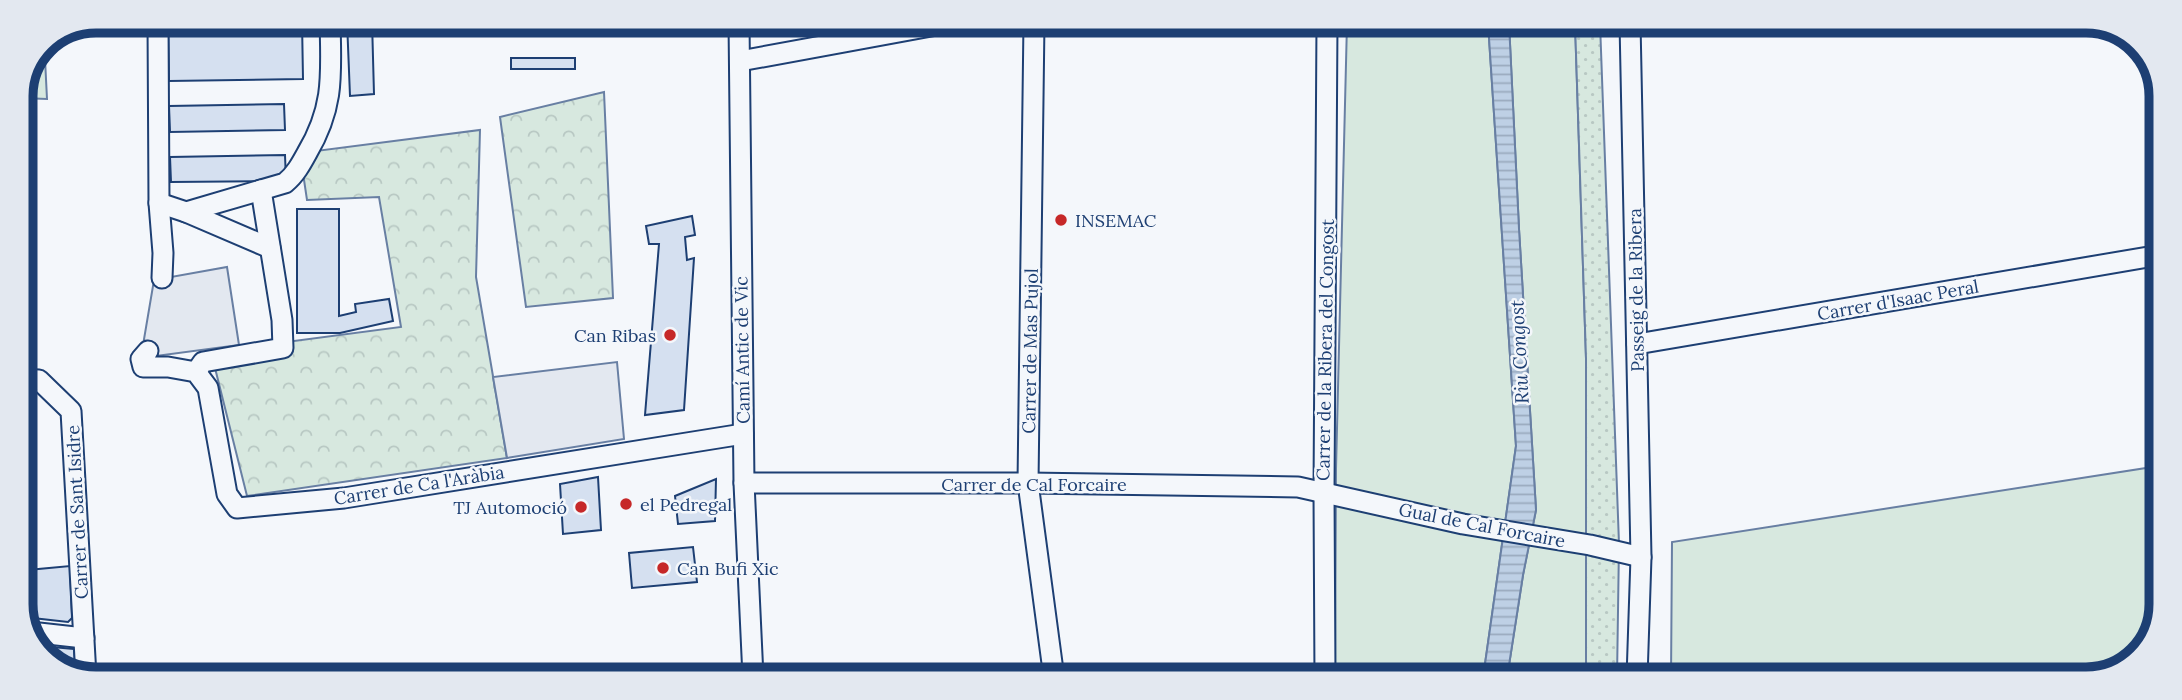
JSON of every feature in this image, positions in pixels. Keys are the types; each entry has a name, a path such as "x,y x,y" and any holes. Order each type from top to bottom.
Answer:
{"street":[{"path":"158,33 162,278"},
{"path":"187,212 285,183 294,176 320,131 331,89 330,33"},
{"name":"Camí Antic de Vic","path":"739,33 744,484 753,667"},
{"path":"740,61 893,33"},
{"name":"Carrer de Mas Pujol","path":"1034,33 1028,483 1053,667"},
{"name":"Carrer de la Ribera del Congost","path":"1325,667 1333,494 1327,33"},
{"name":"Passeig de la Ribera","path":"1630,33 1641,557 1637,667"},
{"path":"144,355 143,367 168,367 196,372 203,362 283,348 282,320 261,190"},
{"path":"159,203 187,212 270,248"},
{"name":"Carrer d'Isaac Peral","path":"1637,344 2149,257"},
{"name":"Carrer de Ca l'Aràbia","path":"196,372 208,388 227,494 237,508 344,498 743,434"},
{"name":"Carrer de Sant Isidre","path":"33,380 39,380 71,411 85,666"},
{"name":"Carrer de Cal Forcaire","path":"744,484 1028,483 1298,487 1333,494"},
{"name":"Gual de Cal Forcaire","path":"1333,494 1463,524 1590,545 1641,557"},
{"path":"41,633 84,638"}],"green space":[{"path":"1347,33 1489,33 1516,446 1485,667 1335,667 1336,469"},
{"path":"1509,33 1575,33 1586,358 1586,667 1509,667 1536,510"},
{"path":"1575,33 1600,33 1619,544 1617,667 1586,667 1586,358"},
{"path":"45,60 47,99 33,98 34,84"},
{"path":"604,92 613,298 526,307 500,117"},
{"path":"480,130 476,277 507,458 247,496 211,352 401,327 379,197 307,200 300,153"},
{"path":"2149,468 2147,620 2138,639 2124,654 2094,666 1671,667 1672,542"}],"shaded area":[{"path":"227,267 239,345 156,356 142,351 154,280"},
{"path":"617,362 624,439 507,458 493,377"}],"water":[{"name":"Riu Congost","path":"1489,33 1509,33 1536,510 1509,667 1485,667 1516,446"}],"building":[{"path":"168,33 302,33 303,79 169,81"},
{"path":"347,33 372,33 374,94 350,96"},
{"path":"511,58 575,58 575,69 511,69"},
{"path":"284,104 285,130 170,132 169,106"},
{"path":"285,155 286,181 171,182 170,157"},
{"path":"297,209 339,209 339,316 356,312 355,304 389,299 393,321 340,333 297,333"},
{"name":"Can Ribas","path":"692,216 695,235 685,237 687,260 694,258 684,410 645,415 659,244 649,244 646,226"},
{"name":"TJ Automoció","path":"598,477 601,530 563,534 560,484"},
{"path":"716,479 715,521 678,524 675,496"},
{"name":"Can Bufi Xic","path":"693,547 697,582 632,588 629,553"},
{"path":"70,566 72,618 68,622 35,618 33,570"},
{"path":"52,648 74,649 75,663 61,656"}],"place":[{"name":"INSEMAC","path":"1061,220"},
{"name":"Can Ribas","path":"670,335"},
{"name":"el Pedregal","path":"626,504"},
{"name":"TJ Automoció","path":"581,507"},
{"name":"Can Bufi Xic","path":"663,568"}]}
